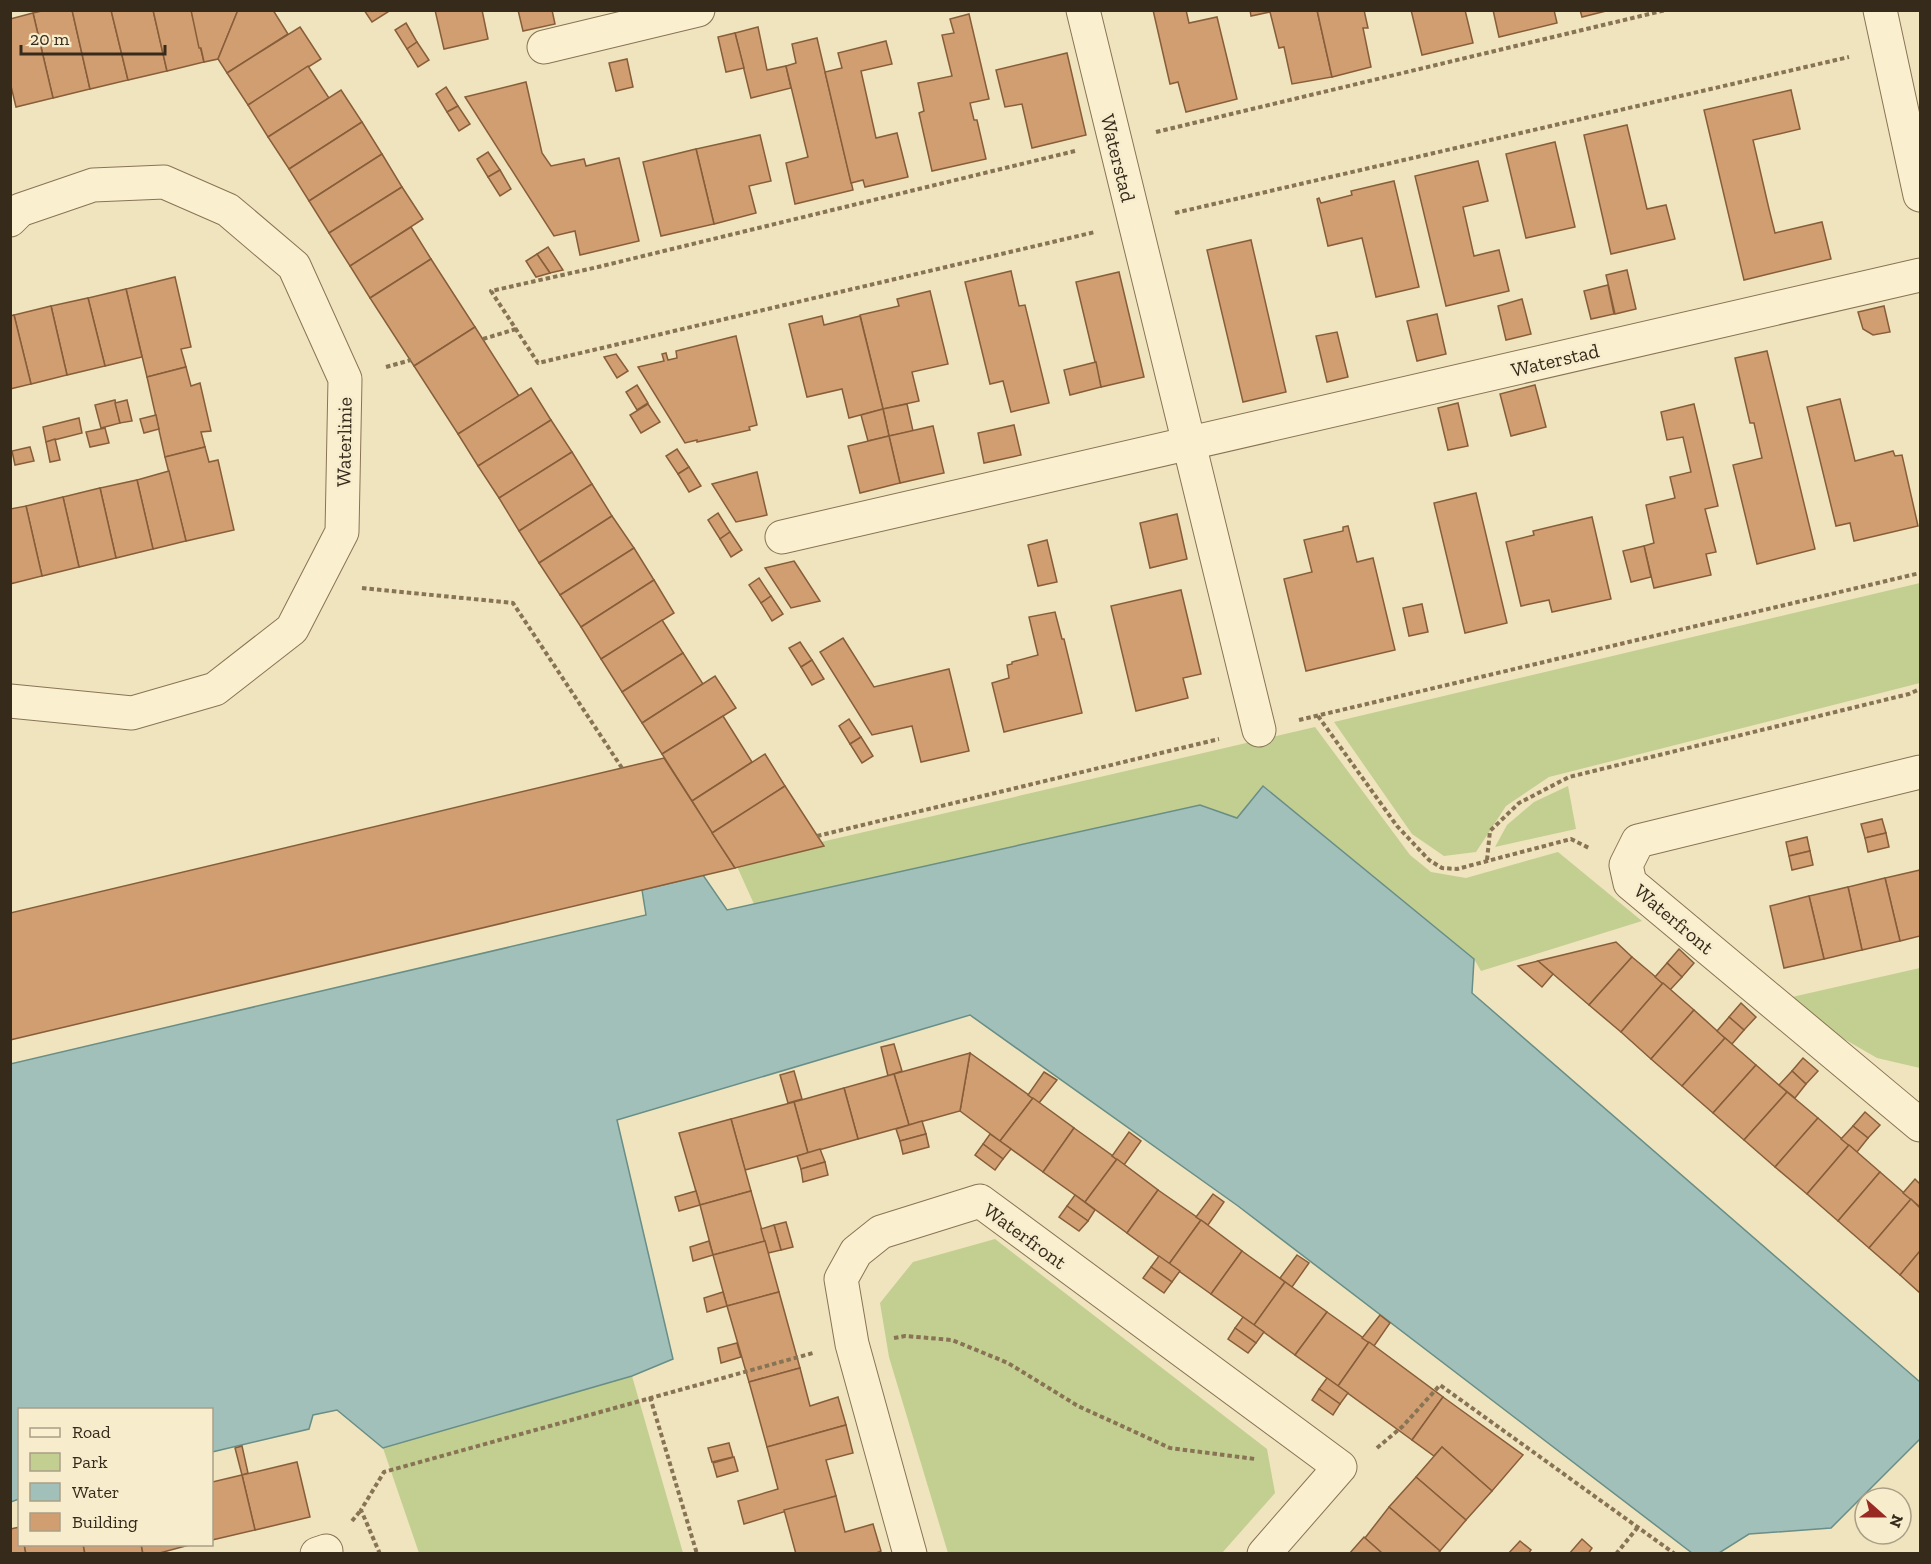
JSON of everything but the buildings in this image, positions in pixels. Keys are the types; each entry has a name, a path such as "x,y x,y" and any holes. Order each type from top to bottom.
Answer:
{"street":[{"path":"544,47 698,10"},
{"name":"Waterstad","path":"1083,10 1259,730"},
{"path":"1880,10 1920,195"},
{"name":"Waterlinie","path":"10,220 20,210 93,185 164,182 228,210 294,266 345,380 342,532 292,629 215,689 132,713 10,701"},
{"name":"Waterstad","path":"782,537 1920,275"},
{"name":"Waterfront","path":"1920,772 1638,841 1626,865 1630,883 1920,1125"},
{"name":"Waterfront","path":"910,1554 852,1344 841,1280 856,1252 881,1232 980,1201 1340,1467 1264,1554"}],"path":[{"path":"491,291 538,363 1134,222 1889,48"},
{"path":"483,339 516,329"},
{"path":"817,836 1920,573"},
{"path":"316,583 513,603 622,768"},
{"path":"1487,860 1490,831 1519,803 1569,777 1909,694 1920,689"},
{"path":"1318,716 1397,826 1429,860 1442,868 1457,869 1571,839 1626,865"},
{"path":"380,1554 362,1510 384,1472 792,1358 852,1344 905,1336 952,1340 1008,1363 1078,1407 1170,1448 1265,1460"},
{"path":"1403,1426 1440,1385 1675,1554"},
{"path":"650,1397 697,1554"},
{"path":"1616,1554 1638,1527"}],"green space":[{"path":"1920,583 1920,683 1549,777 1506,806 1476,852 1444,856 1412,834 1334,722"},
{"path":"1315,727 1410,855 1431,872 1466,878 1558,852 1642,921 1481,971 1474,959 1264,786 1237,818 1200,805 754,904 735,862"},
{"path":"1568,786 1576,829 1495,847 1507,825 1534,802"},
{"path":"1920,968 1920,1068 1877,1058 1839,1036 1792,997"},
{"path":"995,1239 1267,1449 1275,1493 1222,1553 948,1553 889,1357 880,1303 913,1262"},
{"path":"632,1376 683,1553 419,1553 383,1448"}],"water":[{"path":"1263,786 1474,959 1472,993 1920,1382 1920,1439 1873,1486 1853,1486 1853,1506 1831,1528 1749,1534 1719,1553 1692,1553 1238,1206 970,1015 617,1120 673,1359 632,1376 383,1448 337,1410 313,1415 309,1429 213,1452 213,1408 18,1408 18,1499 11,1502 10,1064 646,915 642,890 703,875 727,910 1200,805 1237,818"}]}
